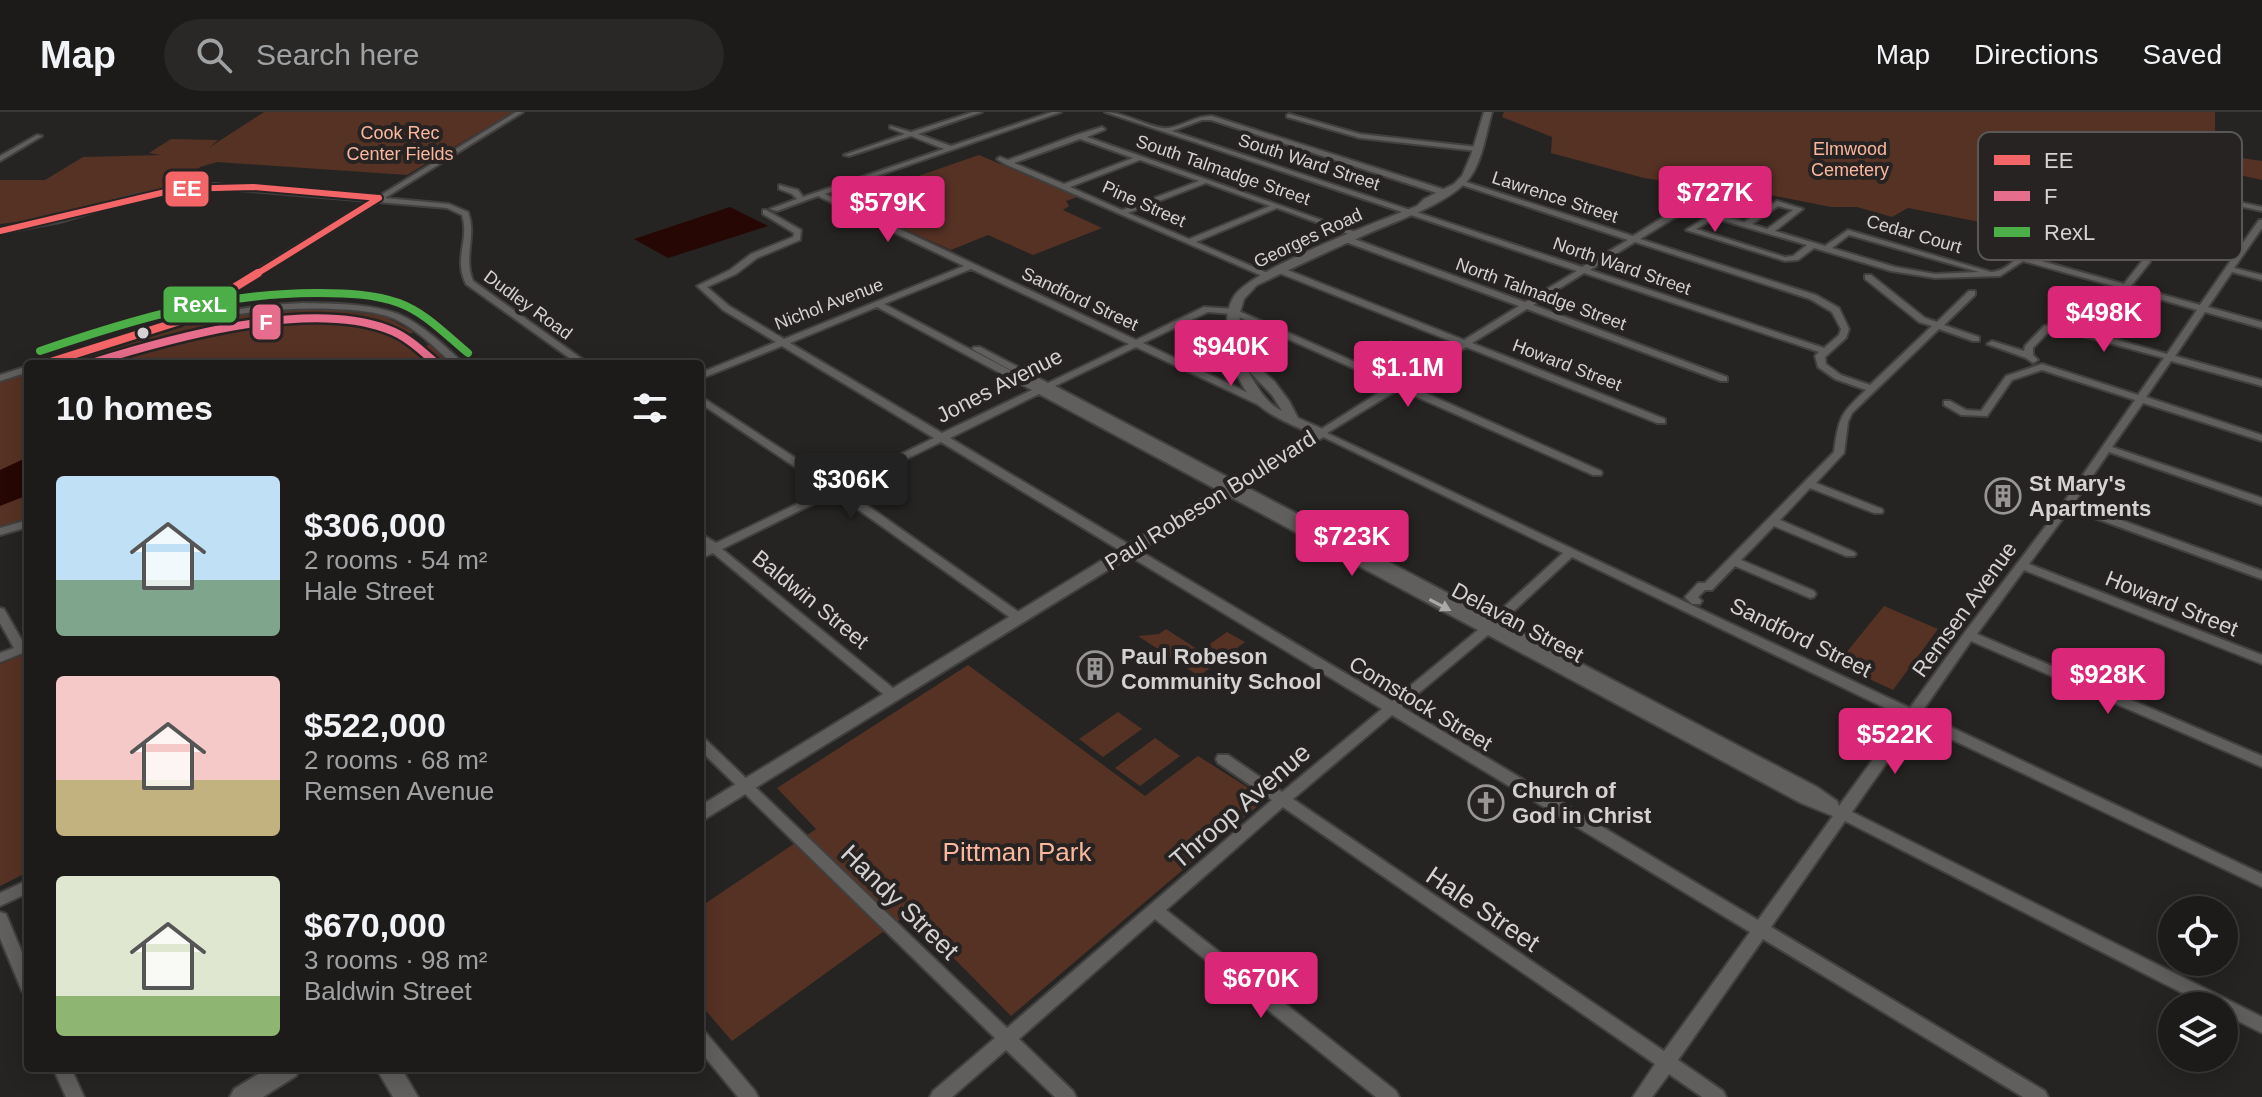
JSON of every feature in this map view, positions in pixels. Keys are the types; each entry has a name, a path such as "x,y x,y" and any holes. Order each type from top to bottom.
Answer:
{"street":[{"path":"180,321 520,112"},
{"path":"847,155 979,112"},
{"path":"782,187 795,192 797,201 1058,112"},
{"name":"South Ward Street","path":"1108,112 1409,212"},
{"path":"1309,112 1375,138"},
{"path":"1463,184 1488,112"},
{"path":"1289,116 1375,138 1477,149"},
{"path":"1167,131 1206,117 1441,196"},
{"path":"892,127 941,147 952,148"},
{"path":"1078,136 1102,129"},
{"path":"0,159 39,136"},
{"name":"South Talmadge Street","path":"1078,136 1276,206 1351,237"},
{"name":"Pine Street","path":"1078,136 1003,161 1267,276"},
{"path":"0,153 11,153"},
{"path":"1064,187 1139,158"},
{"path":"1123,212 1205,181"},
{"name":"Georges Road","path":"1234,312 1239,298 1253,283 1463,184"},
{"name":"Lawrence Street","path":"1463,184 1763,279 1825,302 1836,310 1845,329 1843,336 1825,351"},
{"name":"Dudley Road","path":"0,231 57,220 135,197 197,187 232,186 442,204 465,214 471,227 461,266 469,282 578,360"},
{"name":"Paul Robeson Boulevard","path":"704,813 1720,186"},
{"name":"Sandford Street","path":"819,194 1262,403"},
{"name":"Comstock Street","path":"797,201 770,210 798,232 797,238 754,256 733,272 701,286 726,308 2039,1097"},
{"path":"1743,224 1777,203 1799,209 1768,232"},
{"path":"2242,204 2262,209"},
{"path":"1189,242 1276,206"},
{"path":"1687,208 1702,216 1743,224 1926,276 1997,275 2019,260"},
{"name":"North Ward Street","path":"1409,212 1825,351"},
{"path":"1702,216 1690,230 1785,259 1795,258 1812,245"},
{"name":"Remsen Avenue","path":"2242,256 2258,239 2262,222"},
{"name":"Cedar Court","path":"1826,249 1848,232 1997,275"},
{"name":"North Talmadge Street","path":"1351,237 1724,379"},
{"path":"2029,260 2262,325"},
{"name":"Remsen Avenue","path":"1642,1097 1969,635 2068,504 2238,260"},
{"path":"2103,316 2146,262"},
{"name":"Nichol Avenue","path":"704,374 970,266"},
{"path":"2229,269 2262,278"},
{"name":"Howard Street","path":"1282,271 1661,421"},
{"path":"1868,277 1916,316 1976,339"},
{"path":"1693,604 1702,602 1713,591 1708,587 1839,453 1843,422 1848,412 1972,293"},
{"path":"212,301 214,307 228,310"},
{"name":"Delavan Street","path":"882,303 1490,625 1806,799 1844,814 2196,992"},
{"path":"57,360 180,321 228,310 289,304 385,313 412,326 452,360"},
{"name":"Jones Avenue","path":"704,553 1197,311 1234,312"},
{"path":"1320,433 1271,411 1262,403 1241,369 1233,337 1234,312 1597,473"},
{"path":"2029,356 2028,348 2047,328 2056,326 2262,383"},
{"path":"1992,344 2029,356 2042,367 2262,438"},
{"path":"1825,351 1820,356 1821,365 1827,371 1872,389"},
{"path":"1240,357 1254,368 1288,409 1291,418"},
{"path":"1947,403 1964,413 1984,414 2009,378 2042,367"},
{"path":"0,378 24,370"},
{"path":"704,402 836,489 1019,618"},
{"name":"Sandford Street","path":"1320,433 1693,604 1914,716 2262,881"},
{"path":"2106,448 2262,502"},
{"path":"1811,485 1878,511"},
{"path":"2068,504 2262,575"},
{"path":"1772,521 1850,554"},
{"path":"0,532 24,524"},
{"name":"Baldwin Street","path":"704,539 894,696"},
{"name":"Throop Avenue","path":"939,1097 1282,800 1490,625 1572,551"},
{"path":"1733,561 1810,594"},
{"name":"Howard Street","path":"2023,566 2262,660"},
{"path":"0,612 24,648 0,658"},
{"path":"1969,635 2262,762"},
{"name":"Handy Street","path":"704,746 1067,1097"},
{"name":"Hale Street","path":"1223,759 1717,1097"},
{"path":"0,900 24,888"},
{"path":"1156,911 1390,1097"},
{"path":"0,919 24,976"},
{"name":"Delavan Street","path":"2238,1013 2262,1025"},
{"path":"704,1043 749,1097"},
{"path":"64,1072 75,1097"},
{"path":"242,1097 282,1072"},
{"path":"390,1072 406,1097"}],"green space":[{"name":"Cook Rec Center Fields","path":"264,112 513,112 407,175 217,162 200,167 184,185 127,196 48,218 0,224 0,180 45,180 83,157 161,155 149,153 171,139 218,140 210,147"},
{"name":"Elmwood Cemetery","path":"1504,112 2215,112 2215,132 1978,132 1978,222 1908,208 1892,217 1857,207 1831,207 1710,183 1703,187 1644,178 1551,153 1552,137 1502,117"},
{"path":"979,155 1077,197 1066,201 1069,206 1063,210 1102,228 1033,255 988,235 951,250 843,202"},
{"name":"Elmwood Cemetery","path":"2242,158 2262,161 2262,180 2242,176"},
{"path":"282,303 384,316 414,332 402,337 419,348 431,344 453,360 54,360 207,313"},
{"path":"1391,340 1429,355 1412,365 1375,350"},
{"path":"24,369 24,522 0,531 0,377"},
{"path":"1884,606 1938,629 1893,690 1837,664"},
{"path":"1166,629 1200,651 1227,632 1245,642 1199,676 1138,636 1159,634"},
{"path":"24,655 24,874 0,886 0,664"},
{"name":"Pittman Park","path":"968,665 1145,796 1198,756 1266,799 1011,1016 909,913 732,1041 704,1009 704,904 816,829 777,788"},
{"path":"1118,712 1142,729 1103,757 1079,739"},
{"path":"1155,738 1180,756 1140,786 1115,768"}],"shaded area":[{"path":"730,207 768,226 668,258 634,239"},
{"path":"24,459 24,497 0,506 0,470"}],"transit line":[{"name":"EE","path":"0,231 178,189 253,187 379,198"},
{"name":"EE","path":"57,360 180,321 379,198"},
{"name":"RexL","path":"40,351 111,327 220,300 257,295 332,293 383,298 409,307 468,353"},
{"name":"F","path":"101,360 235,326 296,320 366,323 388,329 408,340 432,360"}],"place":[{"name":"St Mary's Apartments","path":"2003,496"},
{"name":"Paul Robeson Community School","path":"1095,669"},
{"name":"Church of God in Christ","path":"1486,803"}]}
